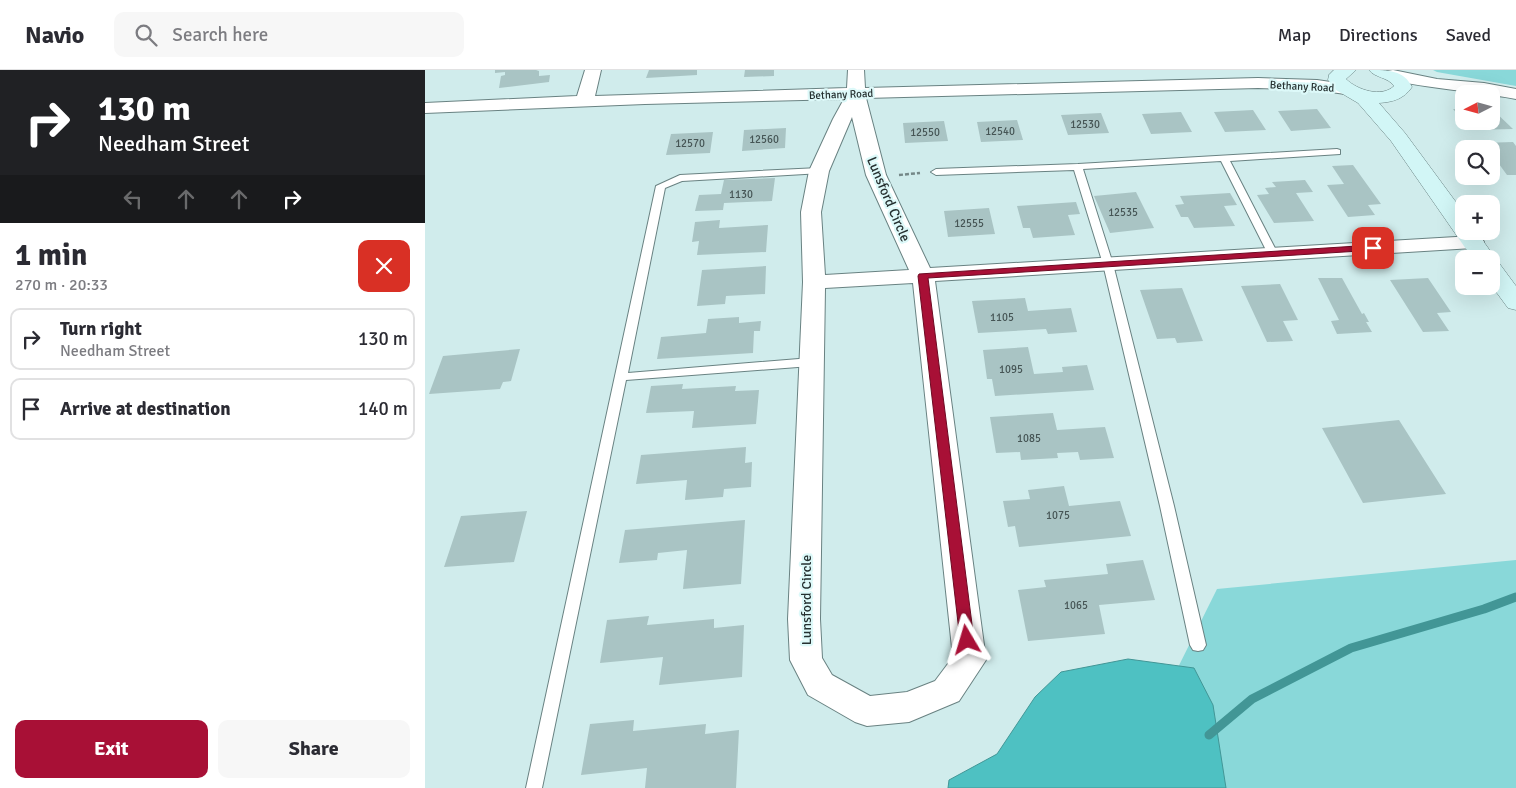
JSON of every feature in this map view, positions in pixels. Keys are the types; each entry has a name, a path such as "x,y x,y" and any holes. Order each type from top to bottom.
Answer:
{"street":[{"path":"584,102 593,70"},
{"path":"1348,82 1376,97 1389,78"},
{"path":"1389,78 1516,94"},
{"path":"1389,78 1390,106 1398,130 1398,137"},
{"name":"Bethany Road","path":"425,108 584,102 856,82 1258,83 1317,85 1348,82"},
{"name":"Lunsford Circle","path":"856,82 867,144 877,177 923,276 970,660 947,691 909,707 867,711 820,685 806,660 804,619 814,282 811,212 819,171 843,119 856,82"},
{"path":"1348,82 1372,106 1386,127 1398,137 1455,217"},
{"path":"814,282 1471,240"},
{"path":"1500,281 1516,303"}],"lane":[{"path":"936,172 1225,160 1337,152"},
{"path":"1225,160 1273,254"},
{"path":"1077,167 1108,264 1167,506 1198,645"},
{"path":"534,788 661,186 679,178 819,171"},
{"path":"621,377 811,362"}],"path":[{"path":"877,177 936,172"}],"shaded area":[{"path":"1433,70 1516,70 1516,86 1437,72"},
{"path":"1516,560 1516,788 1118,788 1217,589"},
{"path":"1128,659 1194,668 1213,705 1226,788 948,788 949,780 997,754 1035,697 1061,672"}],"building":[{"path":"495,70 536,70 539,71 539,76 550,75 549,82 499,88 501,76 505,75 505,72 495,73"},
{"path":"649,70 697,70 697,75 646,78"},
{"path":"745,70 774,70 774,76 744,77"},
{"path":"1317,109 1331,128 1291,131 1278,111"},
{"path":"1253,110 1266,130 1225,132 1214,112"},
{"path":"1181,112 1192,132 1151,134 1142,114"},
{"path":"1101,113 1109,133 1068,135 1061,115"},
{"path":"1500,117 1513,129 1500,129"},
{"path":"1017,120 1023,140 981,142 977,122"},
{"path":"944,121 948,141 905,143 903,123"},
{"path":"786,128 785,148 742,151 744,130"},
{"path":"713,132 710,153 666,155 671,134"},
{"path":"1500,142 1513,142 1516,146 1516,175 1507,175 1500,165"},
{"path":"1353,165 1381,204 1368,205 1375,215 1348,217 1327,185 1344,184 1332,166"},
{"path":"775,178 772,201 724,203 723,210 695,211 699,195 721,194 724,180"},
{"path":"1305,180 1313,192 1296,193 1314,221 1274,223 1257,195 1269,194 1265,188 1276,187 1272,182"},
{"path":"1136,192 1154,228 1110,233 1094,196"},
{"path":"1230,193 1237,205 1224,206 1235,226 1194,228 1188,217 1181,217 1175,205 1184,204 1180,196"},
{"path":"1076,202 1080,214 1068,215 1075,235 1033,238 1030,228 1023,228 1017,206"},
{"path":"989,208 995,234 948,237 944,211"},
{"path":"720,220 719,228 768,225 766,252 697,255 699,241 692,242 695,222"},
{"path":"766,266 765,294 726,296 725,304 697,306 702,270"},
{"path":"1318,278 1342,278 1362,314 1364,313 1369,322 1366,322 1372,332 1337,334 1331,321 1339,320"},
{"path":"1428,278 1451,312 1437,313 1449,331 1423,332 1390,280"},
{"path":"1280,284 1298,320 1283,321 1293,341 1267,342 1241,286"},
{"path":"1182,288 1203,341 1177,343 1175,338 1157,339 1140,290"},
{"path":"1025,298 1028,311 1071,308 1077,332 1048,334 1046,329 978,333 972,301"},
{"path":"739,317 739,323 761,321 760,331 754,331 753,353 657,359 661,337 706,333 708,319"},
{"path":"1028,347 1034,374 1063,372 1062,367 1087,365 1094,390 995,396 992,379 987,379 983,350"},
{"path":"520,349 511,381 503,382 500,389 429,394 443,356"},
{"path":"683,384 682,389 736,386 735,391 759,390 756,424 692,428 694,411 646,413 651,386"},
{"path":"1053,413 1057,430 1105,427 1114,458 1080,460 1078,452 1057,453 1058,458 1021,460 1020,452 996,453 990,417"},
{"path":"1399,420 1446,494 1363,503 1322,428"},
{"path":"746,447 745,463 752,462 751,487 724,489 723,497 685,500 687,480 636,484 641,455"},
{"path":"1064,486 1069,506 1120,501 1131,536 1019,547 1015,526 1008,527 1003,501 1030,499 1028,490"},
{"path":"527,511 514,562 444,567 461,516"},
{"path":"745,520 741,584 683,589 687,550 658,553 657,560 619,563 625,530"},
{"path":"1143,560 1155,600 1099,605 1105,634 1028,641 1018,590 1046,587 1044,580 1108,574 1106,564"},
{"path":"649,616 647,625 714,619 714,628 744,625 742,677 659,685 663,657 600,663 607,620"},
{"path":"634,720 633,731 706,724 705,734 739,730 736,788 645,788 647,768 581,775 590,724"}],"waterway":[{"path":"1209,735 1252,699 1351,648 1484,609 1516,597"}],"route":[{"path":"967,640 923,276 1373,248"}]}
